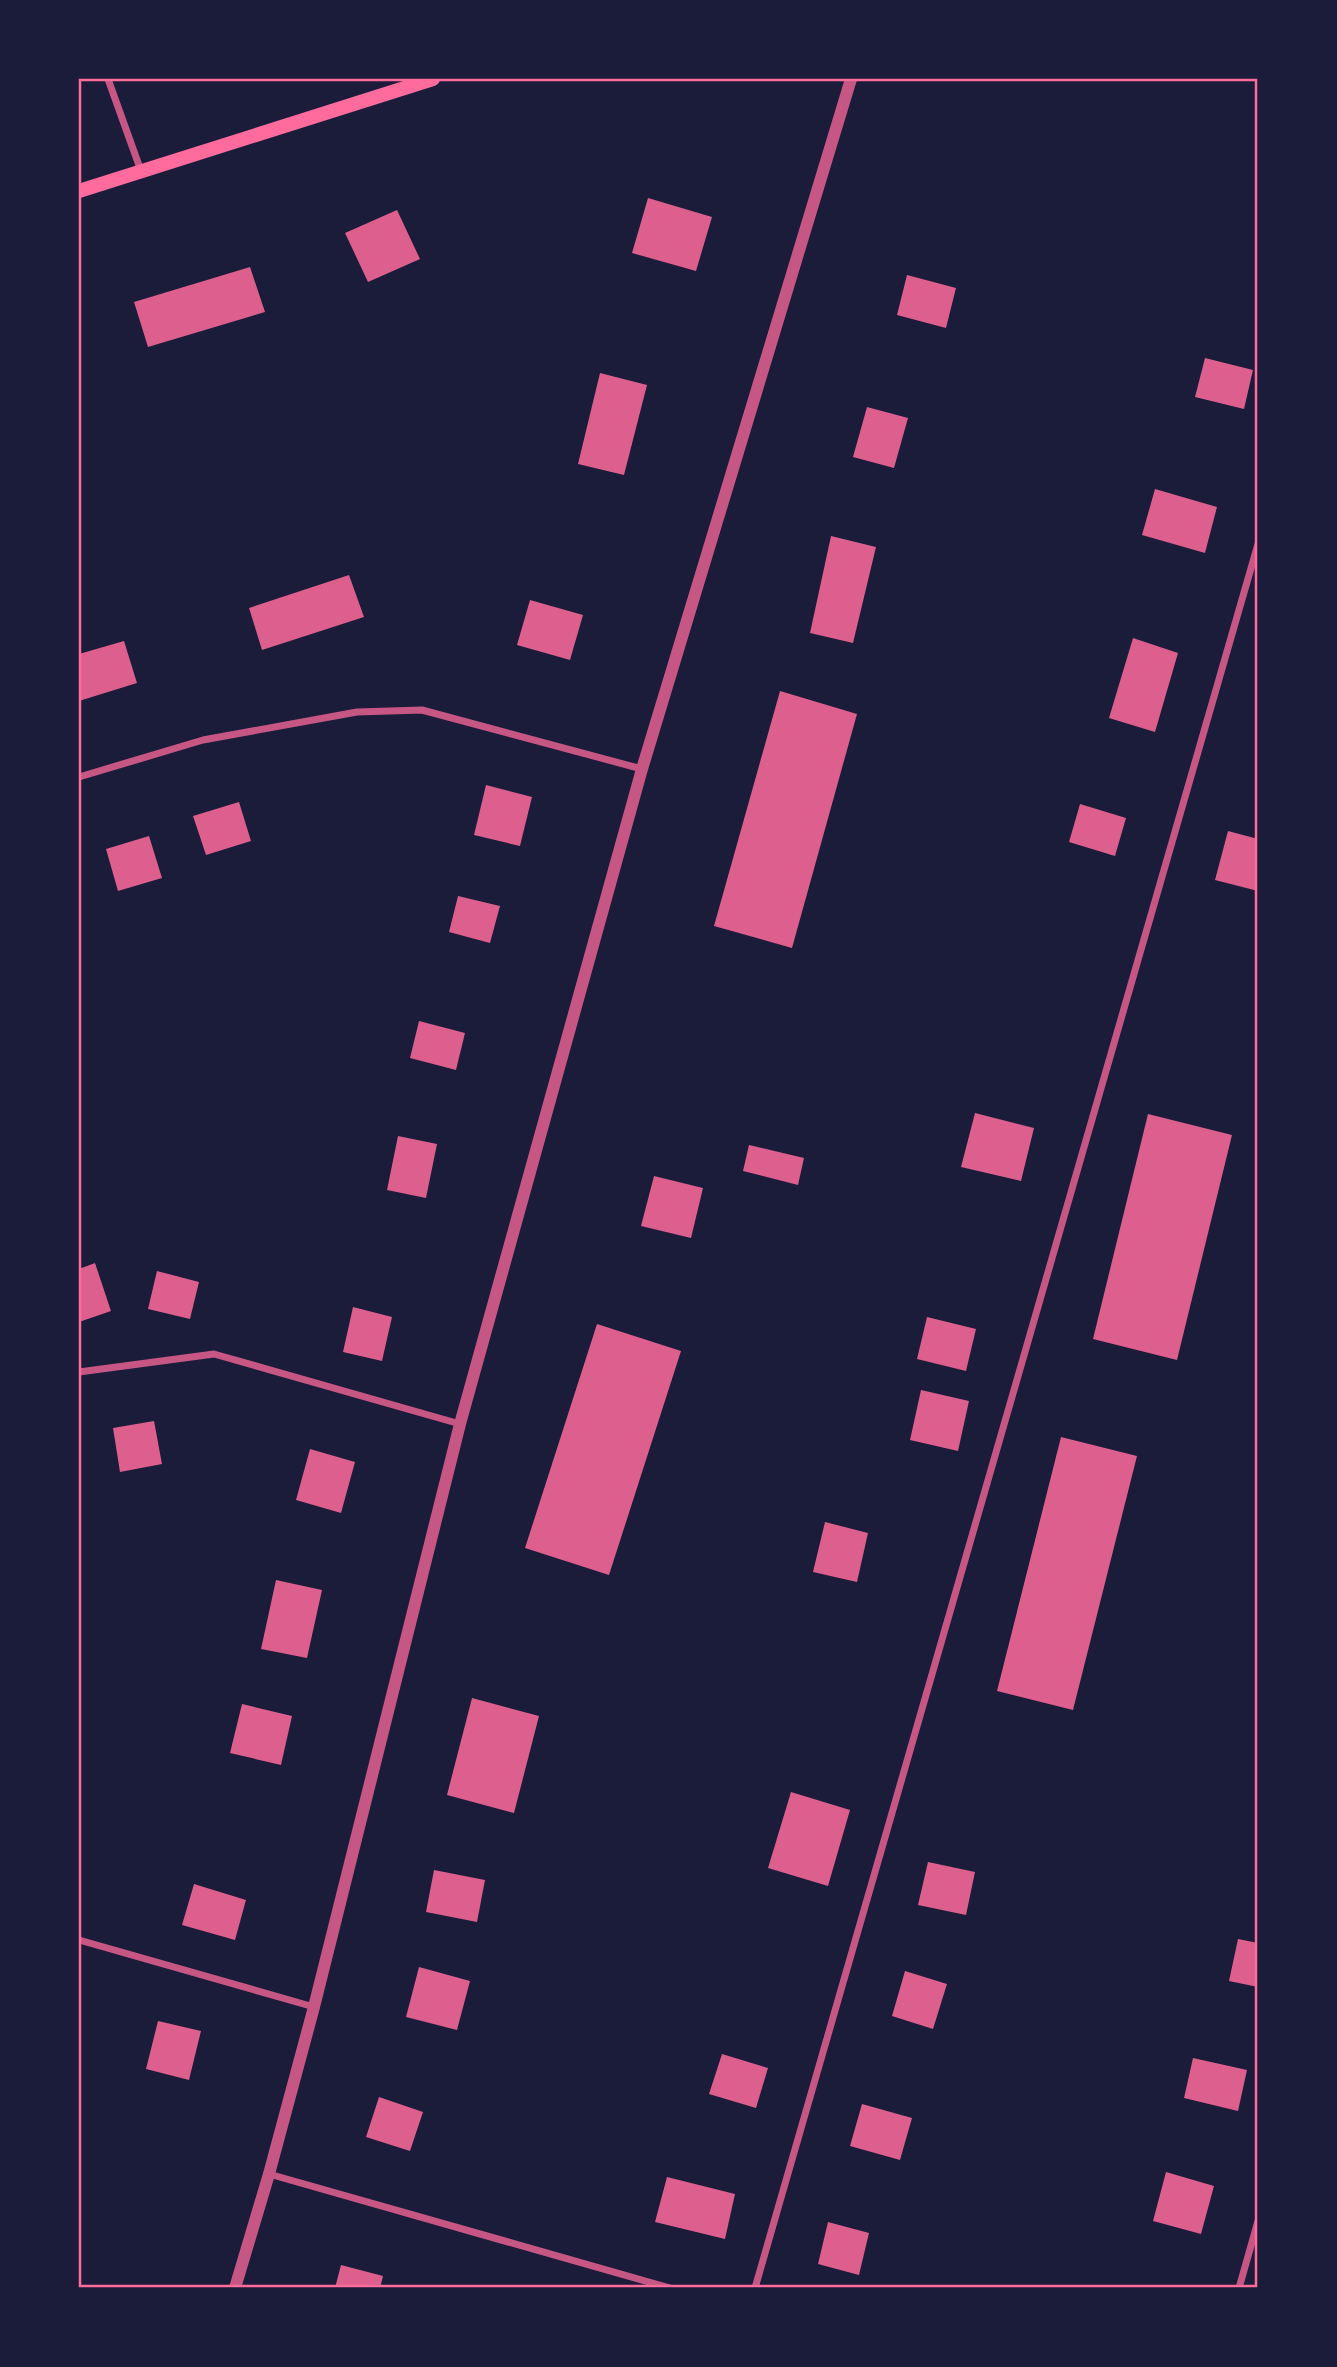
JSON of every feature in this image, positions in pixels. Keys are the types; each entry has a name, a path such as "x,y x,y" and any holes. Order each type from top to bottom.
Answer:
{"main road":[{"path":"79,191 433,79"}],"street":[{"path":"108,79 141,171"},
{"path":"235,2288 314,2007 460,1424 642,769 851,79"},
{"path":"755,2288 1258,544"},
{"path":"79,777 203,740 357,712 422,710 642,769"},
{"path":"79,1372 214,1354 460,1424"},
{"path":"79,1940 314,2007"},
{"path":"269,2174 670,2288"},
{"path":"1239,2288 1258,2221"}],"building":[{"path":"648,198 712,217 696,271 632,253"},
{"path":"397,210 420,259 368,282 345,233"},
{"path":"250,267 265,312 148,347 134,302"},
{"path":"907,275 956,288 946,328 897,315"},
{"path":"1205,358 1253,370 1244,409 1195,397"},
{"path":"600,373 647,385 624,475 578,464"},
{"path":"867,407 908,418 894,468 853,457"},
{"path":"1155,489 1217,507 1205,553 1142,535"},
{"path":"831,536 876,547 853,643 810,633"},
{"path":"349,575 364,617 262,650 249,608"},
{"path":"530,600 583,615 570,660 517,645"},
{"path":"1133,638 1178,653 1155,732 1109,718"},
{"path":"124,641 137,683 79,701 79,654"},
{"path":"780,691 857,714 792,948 714,926"},
{"path":"486,785 532,797 520,846 474,835"},
{"path":"239,802 251,841 206,855 193,816"},
{"path":"1080,804 1126,818 1115,856 1069,842"},
{"path":"1228,831 1258,839 1258,891 1215,880"},
{"path":"149,836 162,878 118,891 106,849"},
{"path":"458,896 500,906 490,943 449,932"},
{"path":"419,1021 465,1033 456,1070 410,1058"},
{"path":"975,1113 1034,1128 1021,1181 961,1167"},
{"path":"1148,1114 1232,1135 1177,1360 1093,1339"},
{"path":"398,1136 437,1144 426,1198 387,1190"},
{"path":"749,1145 804,1158 798,1185 743,1171"},
{"path":"654,1176 703,1188 691,1238 641,1226"},
{"path":"95,1263 111,1311 79,1322 79,1269"},
{"path":"157,1271 199,1282 190,1319 148,1309"},
{"path":"353,1307 392,1317 382,1361 343,1352"},
{"path":"927,1317 976,1329 966,1371 917,1359"},
{"path":"597,1324 681,1351 609,1575 525,1548"},
{"path":"921,1390 969,1401 958,1451 910,1440"},
{"path":"154,1421 162,1464 120,1472 113,1428"},
{"path":"1061,1437 1137,1456 1073,1710 997,1691"},
{"path":"310,1449 355,1462 341,1513 296,1500"},
{"path":"825,1522 868,1533 857,1582 813,1572"},
{"path":"276,1580 322,1590 307,1658 261,1649"},
{"path":"472,1698 539,1716 514,1813 447,1795"},
{"path":"242,1704 292,1716 281,1765 230,1753"},
{"path":"791,1792 850,1810 828,1886 768,1868"},
{"path":"928,1862 975,1872 966,1915 918,1905"},
{"path":"434,1870 485,1880 477,1922 426,1912"},
{"path":"194,1884 246,1900 235,1940 182,1925"},
{"path":"1238,1939 1258,1943 1258,1987 1229,1981"},
{"path":"419,1967 470,1981 457,2030 406,2017"},
{"path":"905,1971 947,1984 933,2029 892,2016"},
{"path":"158,2021 201,2031 189,2080 146,2069"},
{"path":"722,2054 768,2068 756,2108 709,2094"},
{"path":"1193,2058 1247,2070 1238,2111 1184,2098"},
{"path":"379,2097 423,2112 410,2151 366,2137"},
{"path":"862,2104 912,2118 900,2160 850,2146"},
{"path":"1166,2172 1214,2186 1201,2234 1153,2221"},
{"path":"667,2177 735,2194 725,2239 655,2222"},
{"path":"828,2222 869,2233 859,2275 818,2264"},
{"path":"341,2265 383,2276 380,2288 335,2288"}]}
